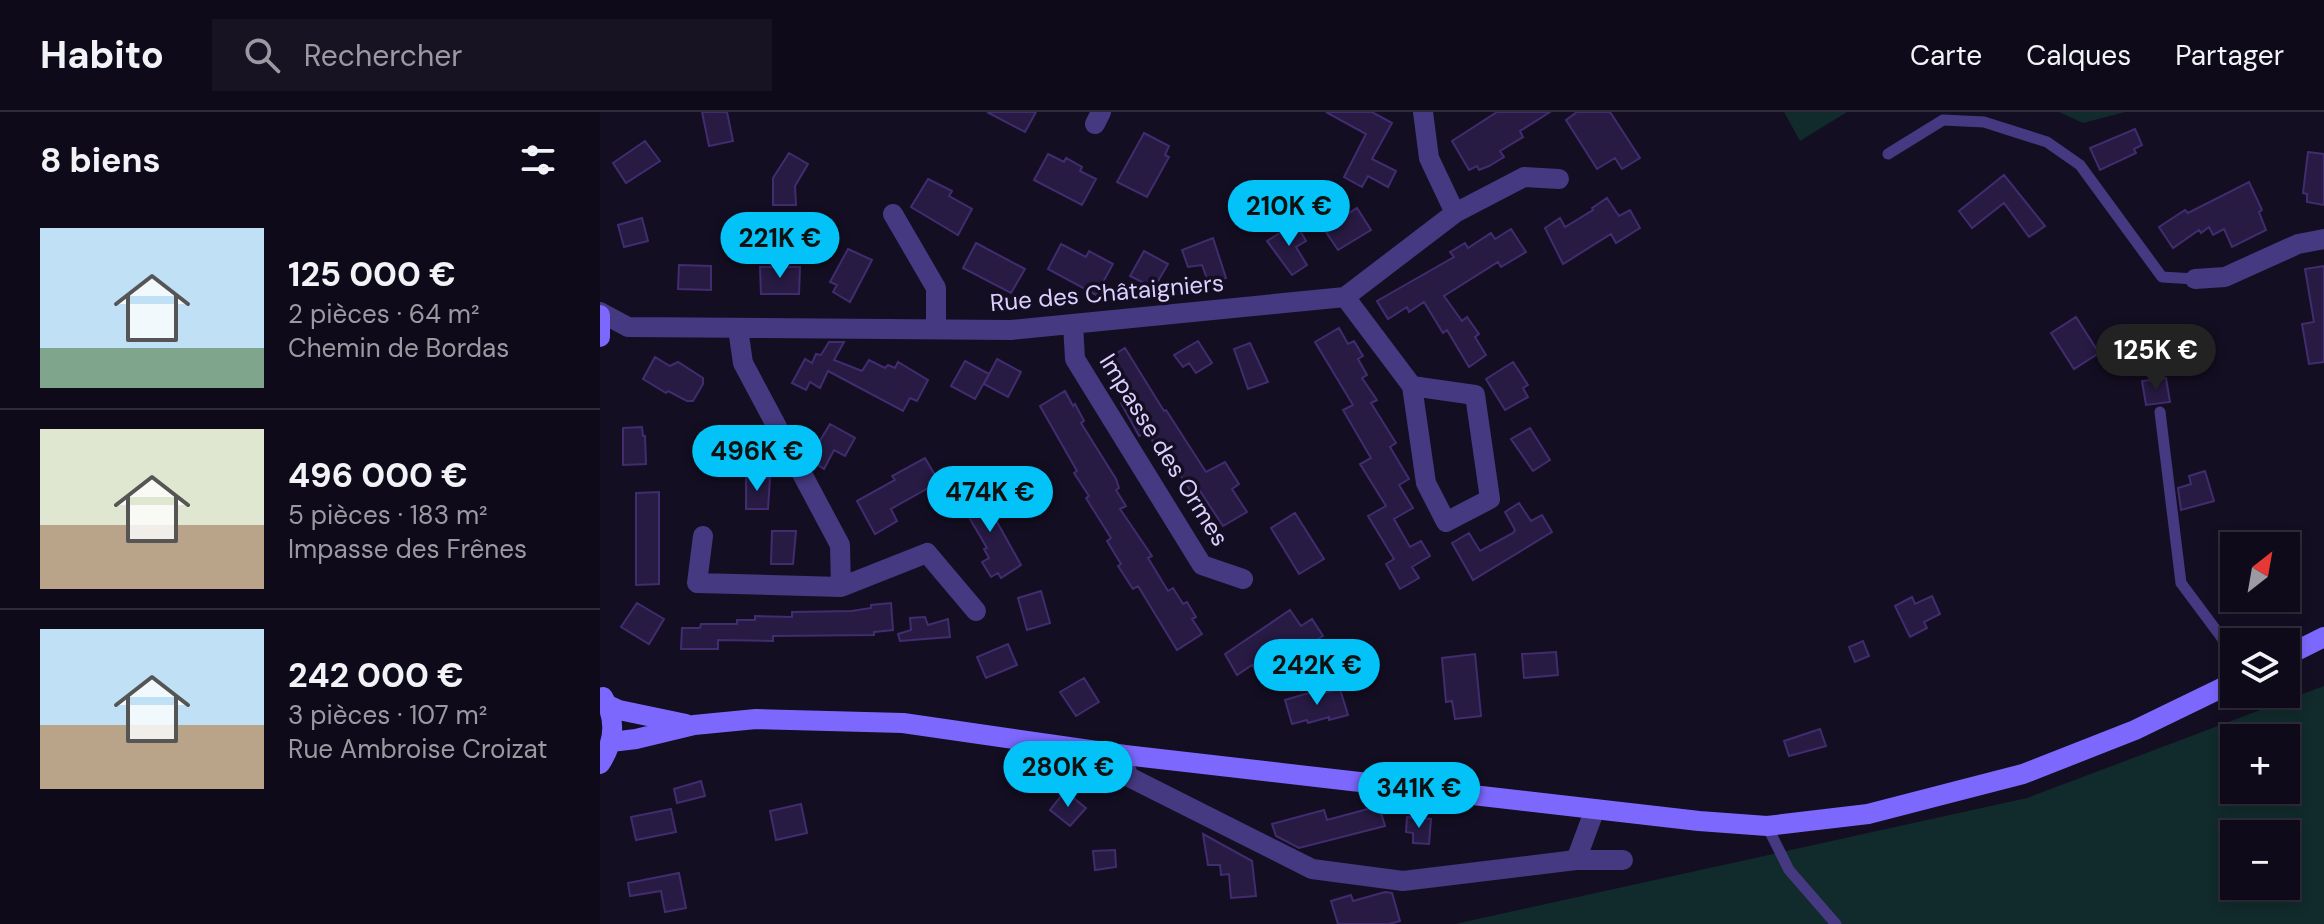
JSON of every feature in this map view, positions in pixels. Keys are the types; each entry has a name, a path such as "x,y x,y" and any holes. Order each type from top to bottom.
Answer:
{"main road":[{"path":"600,314 600,339"},
{"path":"2300,649 2324,637"},
{"path":"611,742 694,725 756,719 903,723 1125,755 1767,826 1868,814 2023,774 2135,730 2220,689"},
{"path":"604,699 619,710 694,725"},
{"path":"600,764 611,742 613,723 604,699"}],"street":[{"path":"1423,112 1429,158 1455,213"},
{"path":"1412,386 1475,395 1490,499 1446,522 1426,483 1412,386 1345,297 1455,213 1524,177 1559,179"},
{"path":"893,214 936,288 936,329"},
{"path":"2195,279 2225,277 2298,244 2324,239"},
{"name":"Rue des Châtaigniers","path":"600,314 628,327 1011,330 1345,297"},
{"name":"Impasse des Ormes","path":"1073,324 1075,359 1202,565 1243,579"},
{"name":"Rue des Châtaigniers","path":"600,339 628,327"},
{"path":"738,329 743,363 840,545 841,587"},
{"path":"703,536 697,583 841,587 927,553 976,611"},
{"path":"1125,755 1124,765 1129,777 1312,869 1403,881 1576,860 1623,860"},
{"path":"1576,860 1595,809"}],"lane":[{"path":"1888,154 1943,120 1984,122 2047,142 2080,165 2162,277 2195,279"},
{"path":"2160,412 2181,583 2220,635"},
{"path":"1767,826 1789,870 1836,924"}],"green space":[{"path":"1784,112 1847,112 1800,141"},
{"path":"2059,112 2125,112 2083,123"},
{"path":"2324,686 2324,924 1455,924 2027,798 2220,725 2220,804 2300,804 2300,724 2223,724 2266,708 2300,708 2300,695"}],"building":[{"path":"702,112 727,112 733,141 709,146"},
{"path":"987,112 1036,112 1025,132"},
{"path":"1326,112 1372,112 1392,123 1372,159 1396,171 1388,187 1368,176 1362,187 1344,177 1366,134"},
{"path":"1497,112 1550,112 1520,131 1523,137 1500,151 1504,157 1479,170 1477,166 1469,170 1452,141"},
{"path":"1577,112 1610,112 1640,158 1622,169 1615,158 1597,169 1566,120"},
{"path":"2135,129 2142,145 2134,149 2136,153 2100,170 2090,148"},
{"path":"1144,133 1169,146 1165,155 1169,157 1147,197 1117,182"},
{"path":"645,141 660,161 626,183 613,163"},
{"path":"2308,152 2324,154 2324,205 2307,202 2307,194 2303,193"},
{"path":"789,153 808,164 795,186 796,205 773,205 773,178"},
{"path":"1048,154 1064,162 1066,158 1082,167 1080,171 1096,179 1082,205 1034,180"},
{"path":"2004,175 2045,226 2029,237 2004,203 1972,228 1959,211"},
{"path":"928,179 952,191 949,196 972,209 958,235 911,207"},
{"path":"2249,182 2262,210 2259,212 2266,230 2232,247 2224,229 2213,235 2209,227 2201,233 2199,230 2173,248 2159,227 2185,210 2188,213"},
{"path":"1607,198 1619,216 1630,210 1640,228 1616,243 1611,234 1563,264 1545,228 1560,218 1565,227"},
{"path":"1357,208 1371,230 1338,250 1324,229"},
{"path":"642,218 648,241 624,247 618,225"},
{"path":"1296,223 1306,241 1296,247 1307,265 1292,275 1267,241"},
{"path":"1511,229 1526,252 1501,267 1498,262 1444,296 1462,321 1467,317 1479,334 1475,337 1486,355 1469,367 1447,330 1443,333 1424,302 1409,312 1407,307 1388,319 1377,301 1454,257 1450,252 1465,243 1468,248 1491,233 1495,239"},
{"path":"1213,238 1226,278 1209,284 1202,265 1188,267 1182,250"},
{"path":"976,243 1025,269 1011,293 963,268"},
{"path":"1061,244 1086,257 1089,251 1113,264 1096,295 1048,269"},
{"path":"848,249 872,260 850,302 833,292 837,285 830,282"},
{"path":"1144,251 1168,264 1154,288 1130,276"},
{"path":"679,265 711,266 711,290 678,289"},
{"path":"2324,266 2324,362 2309,364 2302,324 2314,322 2305,269"},
{"path":"760,267 800,267 799,294 761,294"},
{"path":"2076,317 2099,353 2074,369 2051,333"},
{"path":"1339,328 1348,344 1354,341 1363,356 1358,359 1367,375 1362,378 1377,400 1371,403 1396,443 1390,447 1409,479 1399,485 1413,508 1394,519 1410,547 1421,541 1430,556 1412,567 1419,578 1400,589 1386,564 1394,559 1368,516 1386,506 1360,464 1371,458 1343,410 1353,405 1315,342"},
{"path":"1198,341 1212,363 1196,373 1189,363 1183,367 1174,355"},
{"path":"829,342 844,342 834,360 862,371 869,360 885,368 888,365 895,368 898,362 928,380 917,401 910,398 903,411 828,371 820,388 810,382 806,390 792,383 805,359 812,363 816,354 821,355"},
{"path":"1250,343 1268,382 1248,389 1234,349"},
{"path":"1125,348 1206,472 1225,462 1239,484 1232,489 1247,512 1223,526 1198,488 1191,492 1176,468 1171,471 1147,432 1139,436 1121,403 1124,401 1101,363"},
{"path":"655,357 670,366 678,362 703,378 693,401 668,391 666,393 643,379"},
{"path":"997,359 1021,372 1008,397 984,384"},
{"path":"965,361 989,374 975,399 951,386"},
{"path":"1513,362 1528,385 1523,388 1528,397 1505,410 1486,379"},
{"path":"2166,378 2170,402 2146,405 2142,381"},
{"path":"1065,391 1116,479 1119,488 1116,490 1126,506 1120,509 1152,556 1148,558 1168,591 1173,588 1196,617 1192,619 1202,634 1177,650 1138,586 1133,589 1118,566 1121,564 1107,541 1111,538 1086,498 1089,496 1074,473 1077,471 1040,406"},
{"path":"830,424 855,438 845,456 834,450 824,469 809,459"},
{"path":"642,427 646,464 623,465 623,428"},
{"path":"744,427 741,467 718,466 718,428"},
{"path":"1530,428 1550,460 1533,471 1511,439"},
{"path":"925,458 939,482 891,509 897,521 875,534 857,501 895,480 892,476"},
{"path":"2205,471 2214,501 2181,510 2178,488 2191,484 2189,476"},
{"path":"746,477 770,478 768,509 746,509"},
{"path":"977,486 1021,565 1001,578 998,573 991,577 982,562 989,558 984,549 987,548 957,497"},
{"path":"659,492 659,584 636,585 636,493"},
{"path":"1519,503 1531,521 1542,515 1552,532 1473,580 1452,543 1469,533 1480,551 1513,533 1515,530 1505,512"},
{"path":"1295,513 1324,559 1299,574 1271,528"},
{"path":"772,531 796,531 793,564 771,564"},
{"path":"1041,591 1050,623 1027,630 1018,598"},
{"path":"1932,596 1940,614 1924,622 1927,628 1910,637 1895,606 1912,597 1915,604"},
{"path":"637,603 664,619 649,644 621,627"},
{"path":"891,603 893,630 874,632 874,635 773,636 773,641 718,640 718,649 681,649 682,628 700,628 701,624 737,624 737,620 755,620 755,616 792,617 792,612 852,611"},
{"path":"1290,610 1301,626 1312,619 1323,636 1258,674 1252,665 1237,675 1225,654"},
{"path":"925,617 928,625 948,619 950,637 900,641 898,634 911,630 910,618"},
{"path":"1863,641 1869,656 1855,662 1849,647"},
{"path":"1008,644 1017,665 986,678 977,657"},
{"path":"1556,652 1558,675 1524,678 1522,654"},
{"path":"1475,654 1481,716 1455,719 1452,701 1446,702 1442,658"},
{"path":"1084,678 1099,702 1076,716 1060,692"},
{"path":"1340,689 1348,715 1292,724 1285,700 1312,692 1313,696"},
{"path":"1820,729 1826,746 1789,756 1784,741"},
{"path":"701,781 705,796 677,803 674,789"},
{"path":"1065,791 1086,808 1070,826 1050,810"},
{"path":"801,804 807,833 776,840 770,811"},
{"path":"1379,806 1385,826 1299,848 1276,836 1272,824 1324,810 1327,820"},
{"path":"671,809 676,832 636,840 631,817"},
{"path":"1407,817 1431,819 1429,844 1413,843 1413,833 1406,832"},
{"path":"1203,834 1252,861 1256,896 1231,898 1229,874 1221,875 1220,865 1208,865"},
{"path":"1115,850 1116,867 1095,870 1093,851"},
{"path":"679,873 686,908 665,912 661,891 630,896 628,883"},
{"path":"1392,893 1400,921 1389,924 1338,924 1331,901 1351,895 1353,901"}]}
